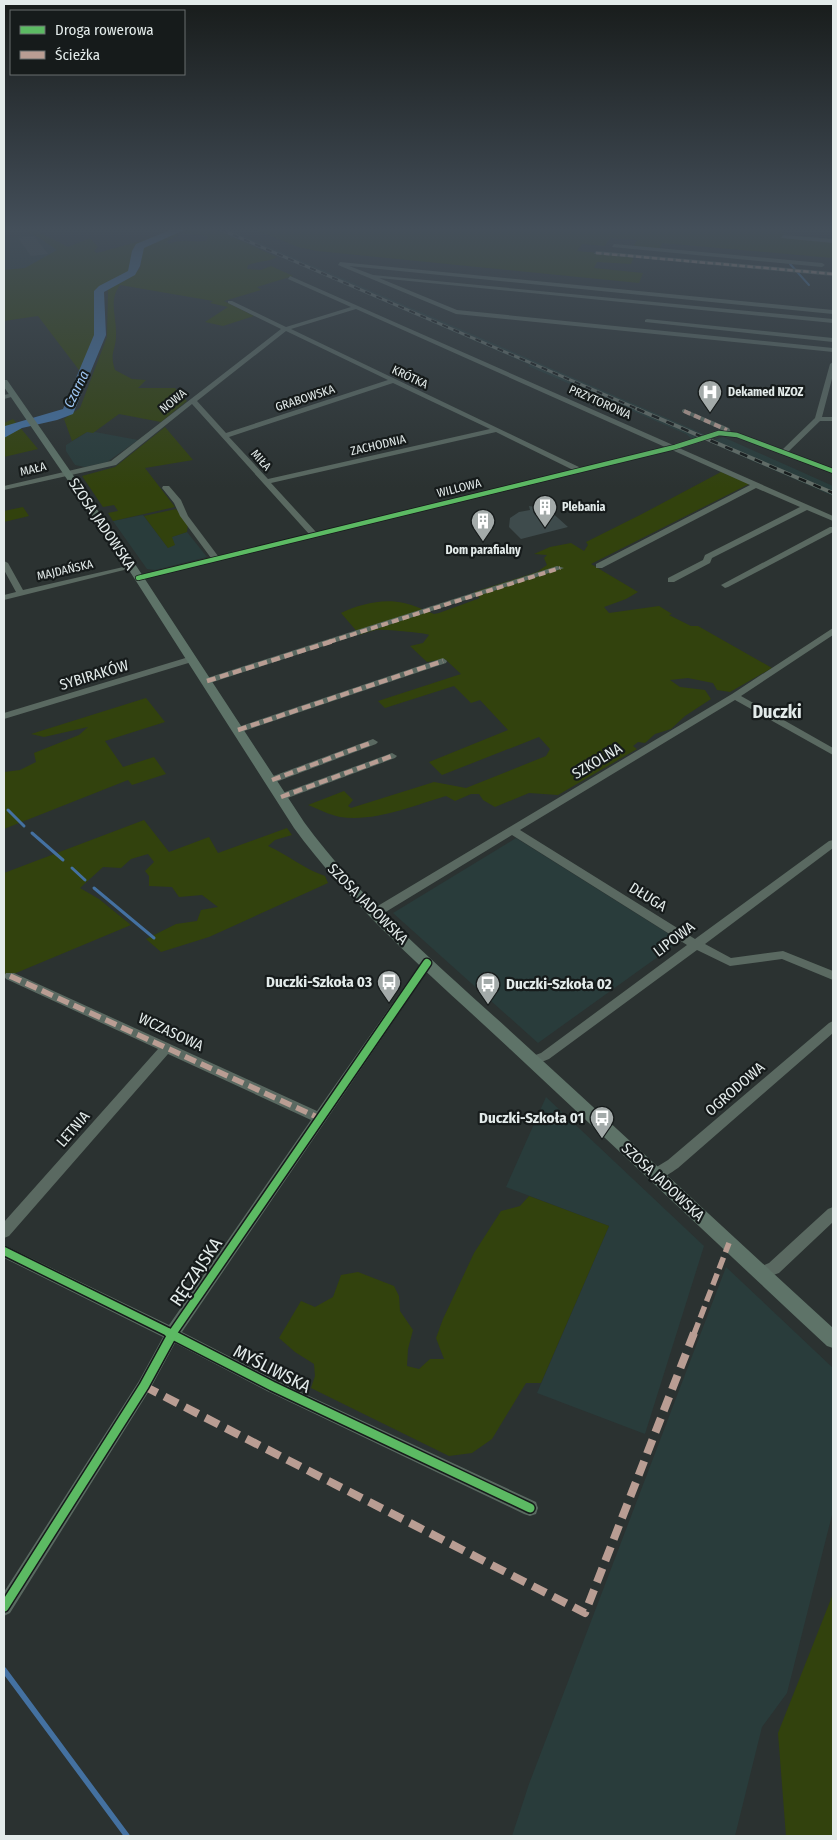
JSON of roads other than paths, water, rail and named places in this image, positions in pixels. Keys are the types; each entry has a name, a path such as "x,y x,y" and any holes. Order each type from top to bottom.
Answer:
{"main road":[{"name":"SZOSA JADOWSKA","path":"4,382 8,396 30,419 132,567 314,847 375,913 427,963 534,1060 833,1340"}],"street":[{"name":"KRÓTKA","path":"258,316 580,470"},
{"path":"285,329 327,316"},
{"name":"PRZYTOROWA","path":"376,316 833,519"},
{"path":"494,316 833,350"},
{"path":"781,316 833,321"},
{"path":"647,321 833,340"},
{"name":"NOWA","path":"67,473 116,461 285,329"},
{"path":"783,453 818,418 833,366"},
{"name":"GRABOWSKA","path":"224,436 393,382"},
{"name":"MIŁA","path":"192,400 314,535"},
{"path":"684,411 726,429 728,433 833,471"},
{"path":"818,418 833,419"},
{"name":"ZACHODNIA","path":"266,482 496,430"},
{"name":"WILLOWA","path":"138,578 675,448 728,433"},
{"path":"772,449 799,435"},
{"name":"MAŁA","path":"4,488 67,473"},
{"path":"599,566 756,485"},
{"path":"166,488 178,502 184,516 216,559"},
{"path":"671,580 708,562 708,557 807,507"},
{"path":"726,585 833,529"},
{"path":"4,563 21,593"},
{"name":"MAJDAŃSKA","path":"4,597 132,567"},
{"path":"207,681 560,568"},
{"name":"SZKOLNA","path":"375,913 735,696 833,631"},
{"name":"SYBIRAKÓW","path":"4,716 192,659"},
{"path":"238,730 443,661"},
{"path":"735,696 833,752"},
{"path":"272,780 373,742"},
{"path":"281,797 392,756"},
{"name":"DŁUGA","path":"512,830 695,944 730,962 783,955 833,976"},
{"name":"LIPOWA","path":"534,1060 545,1056 833,843"},
{"name":"RĘCZAJSKA","path":"4,1607 144,1386 172,1334 318,1118 427,963"},
{"name":"WCZASOWA","path":"10,976 318,1118"},
{"name":"OGRODOWA","path":"655,1175 673,1164 833,1026"},
{"name":"LETNIA","path":"4,1232 166,1048"},
{"path":"762,1273 774,1268 833,1213"},
{"name":"MYŚLIWSKA","path":"4,1251 272,1386 530,1508"}],"waterway":[{"name":"Czarna","path":"4,434 17,425 61,415 68,411 100,335 100,316"},
{"path":"8,810 24,826"},
{"path":"32,833 63,860"},
{"path":"72,868 85,880"},
{"path":"94,888 154,938"},
{"path":"4,1670 127,1836"}],"railway":[{"path":"421,316 640,410"},
{"path":"637,409 833,493"}],"place":[{"name":"Dekamed NZOZ","path":"710,413"},
{"name":"Plebania","path":"545,528"},
{"name":"Dom parafialny","path":"483,542"},
{"name":"Duczki-Szkoła 03","path":"389,1003"},
{"name":"Duczki-Szkoła 02","path":"488,1005"},
{"name":"Duczki-Szkoła 01","path":"602,1139"}],"district":[{"name":"Duczki","path":"777,712"}]}
